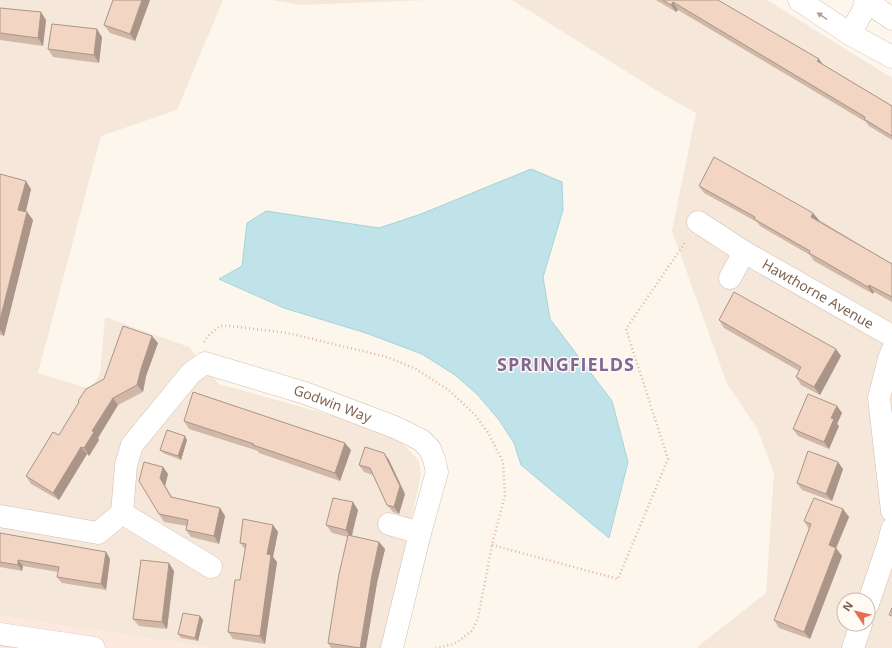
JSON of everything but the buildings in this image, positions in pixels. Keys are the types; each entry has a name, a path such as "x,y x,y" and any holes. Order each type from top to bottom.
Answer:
{"street":[{"path":"800,0 850,34 892,57"},
{"path":"850,34 867,0 892,19"},
{"name":"Hawthorne Avenue","path":"698,222 744,252 892,336"},
{"path":"730,278 744,252"},
{"path":"892,351 879,398 890,480 892,511"},
{"name":"Godwin Way","path":"122,513 126,465 132,445 191,373 204,363 304,393 397,428 421,440 430,449 437,472 420,533 392,648"},
{"path":"0,516 98,532 122,513 211,567"},
{"path":"389,524 420,533"},
{"path":"872,592 892,529"},
{"path":"853,648 858,632"},
{"path":"0,634 94,648"}],"path":[{"path":"492,546 618,579 668,459 626,329 698,222"}],"shaded area":[{"path":"0,0 223,0 177,110 101,136 38,373 90,389 100,374 105,317 189,347 219,384 369,426 402,443 419,461 421,475 382,648 212,648 0,616"},
{"path":"271,0 429,0 301,5"},
{"path":"512,0 767,0 892,78 892,648 696,648 766,593 774,473 757,428 727,384 672,231 696,113 667,97"},
{"path":"0,616 212,648 0,648"}],"water":[{"path":"531,169 562,182 563,210 543,277 550,319 612,401 628,462 609,538 521,465 514,443 499,420 477,394 455,375 422,354 366,333 284,308 219,279 242,266 247,223 266,211 379,228 421,214"}],"district":[{"name":"SPRINGFIELDS","path":"566,365"}]}
